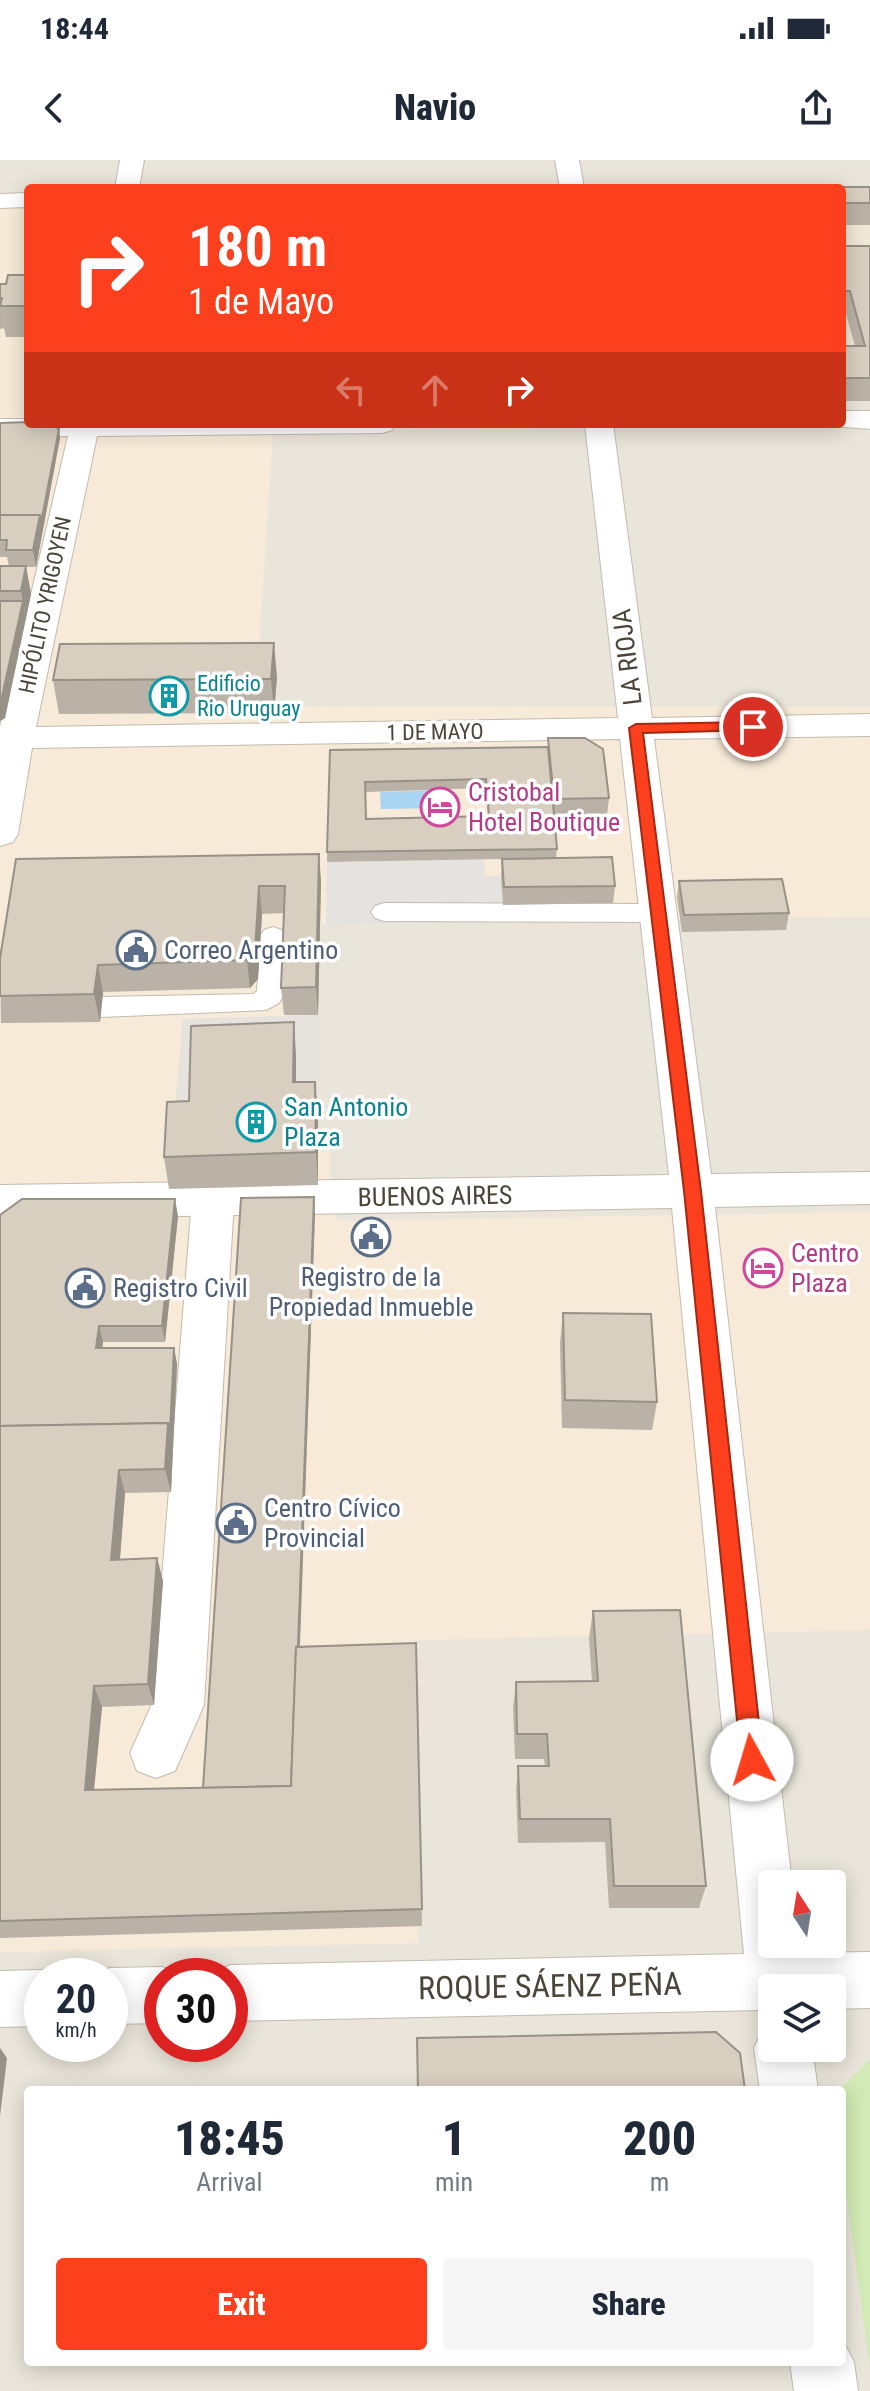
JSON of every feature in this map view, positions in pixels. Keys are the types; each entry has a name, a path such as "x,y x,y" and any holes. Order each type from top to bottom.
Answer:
{"street":[{"path":"128,184 132,160"},
{"path":"567,160 571,184"},
{"path":"0,201 24,200"},
{"path":"846,420 870,420"},
{"path":"0,428 24,427"},
{"name":"HIPÓLITO YRIGOYEN","path":"0,834 8,738 83,428"},
{"name":"LA RIOJA","path":"599,428 692,1191 775,1974"},
{"name":"1 DE MAYO","path":"8,738 870,725"},
{"name":"BUENOS AIRES","path":"0,1202 870,1188"},
{"path":"156,1753 178,1705 213,1200"},
{"name":"ROQUE SÁENZ PEÑA","path":"846,1981 870,1980"},
{"name":"ROQUE SÁENZ PEÑA","path":"248,1993 758,1985"},
{"path":"0,1999 24,1998"},
{"path":"785,2062 788,2086"},
{"path":"823,2366 826,2391"}],"lane":[{"path":"384,912 658,913"},
{"path":"102,1007 257,1003 270,996 273,936"}],"shaded area":[{"path":"0,160 870,160 870,2391 0,2391"},
{"path":"0,193 24,193 24,428 584,428 273,432 259,644 83,706 870,707 870,917 326,925 320,922 318,1015 183,1020 173,1134 330,1130 330,1183 337,1221 870,1212 870,1630 414,1640 418,1943 0,1952"},
{"path":"846,208 870,208 870,401 846,401"},
{"path":"484,859 485,876 501,876 503,905 613,903 615,920 326,925 327,862"},
{"path":"318,1015 318,1115 173,1134 183,1019"}],"green space":[{"path":"870,2059 870,2369 846,2192 846,2086 843,2086"}],"water":[{"path":"440,790 440,808 381,809 380,792"}],"building":[{"path":"846,187 870,187 870,203 846,203"},
{"path":"846,246 870,246 870,378 846,378 846,346 865,346 850,291 846,291"},
{"path":"8,275 24,275 24,306 0,306 0,284 6,284"},
{"path":"24,422 24,428 59,429 41,523 40,515 0,515 0,423"},
{"path":"0,515 40,515 33,550 6,550 7,540 0,540"},
{"path":"0,566 26,566 21,591 0,591"},
{"path":"0,601 23,601 1,701 0,701"},
{"path":"274,643 271,679 53,680 60,644"},
{"path":"548,738 585,738 603,749 609,798 554,799"},
{"path":"548,747 557,849 327,852 330,750","holes":["486,779 489,816 366,819 365,782"]},
{"name":"Correo Argentino","path":"319,854 316,987 281,988 285,886 259,886 255,951 247,960 98,965 94,994 0,996 0,958 16,859"},
{"path":"612,857 615,886 504,887 502,859"},
{"path":"782,879 789,913 684,915 679,881"},
{"name":"San Antonio Plaza","path":"294,1022 293,1082 315,1082 316,1152 164,1157 167,1102 189,1101 191,1026"},
{"path":"314,1197 291,1786 203,1788 241,1198"},
{"name":"Registro Civil","path":"22,1199 175,1199 162,1326 99,1326 96,1348 174,1348 170,1432 168,1423 0,1426 0,1215"},
{"path":"563,1313 651,1314 657,1402 565,1400"},
{"path":"168,1423 165,1469 119,1470 111,1560 157,1558 148,1684 94,1686 85,1790 291,1786 296,1647 416,1643 422,1909 0,1921 0,1426"},
{"path":"680,1610 706,1886 614,1886 610,1819 520,1819 518,1766 549,1766 547,1734 517,1734 516,1682 598,1681 593,1611"},
{"path":"716,2032 740,2053 744,2086 418,2086 417,2038"}],"place":[{"name":"Edificio Rio Uruguay","path":"169,696"},
{"name":"Cristobal Hotel Boutique","path":"440,807"},
{"name":"Correo Argentino","path":"136,950"},
{"name":"San Antonio Plaza","path":"256,1122"},
{"name":"Registro de la Propiedad Inmueble","path":"371,1237"},
{"name":"Centro Plaza","path":"763,1268"},
{"name":"Registro Civil","path":"85,1288"},
{"name":"Centro Cívico Provincial","path":"236,1523"}],"route":[{"path":"752,1760 692,1191 636,728 753,727"}]}
